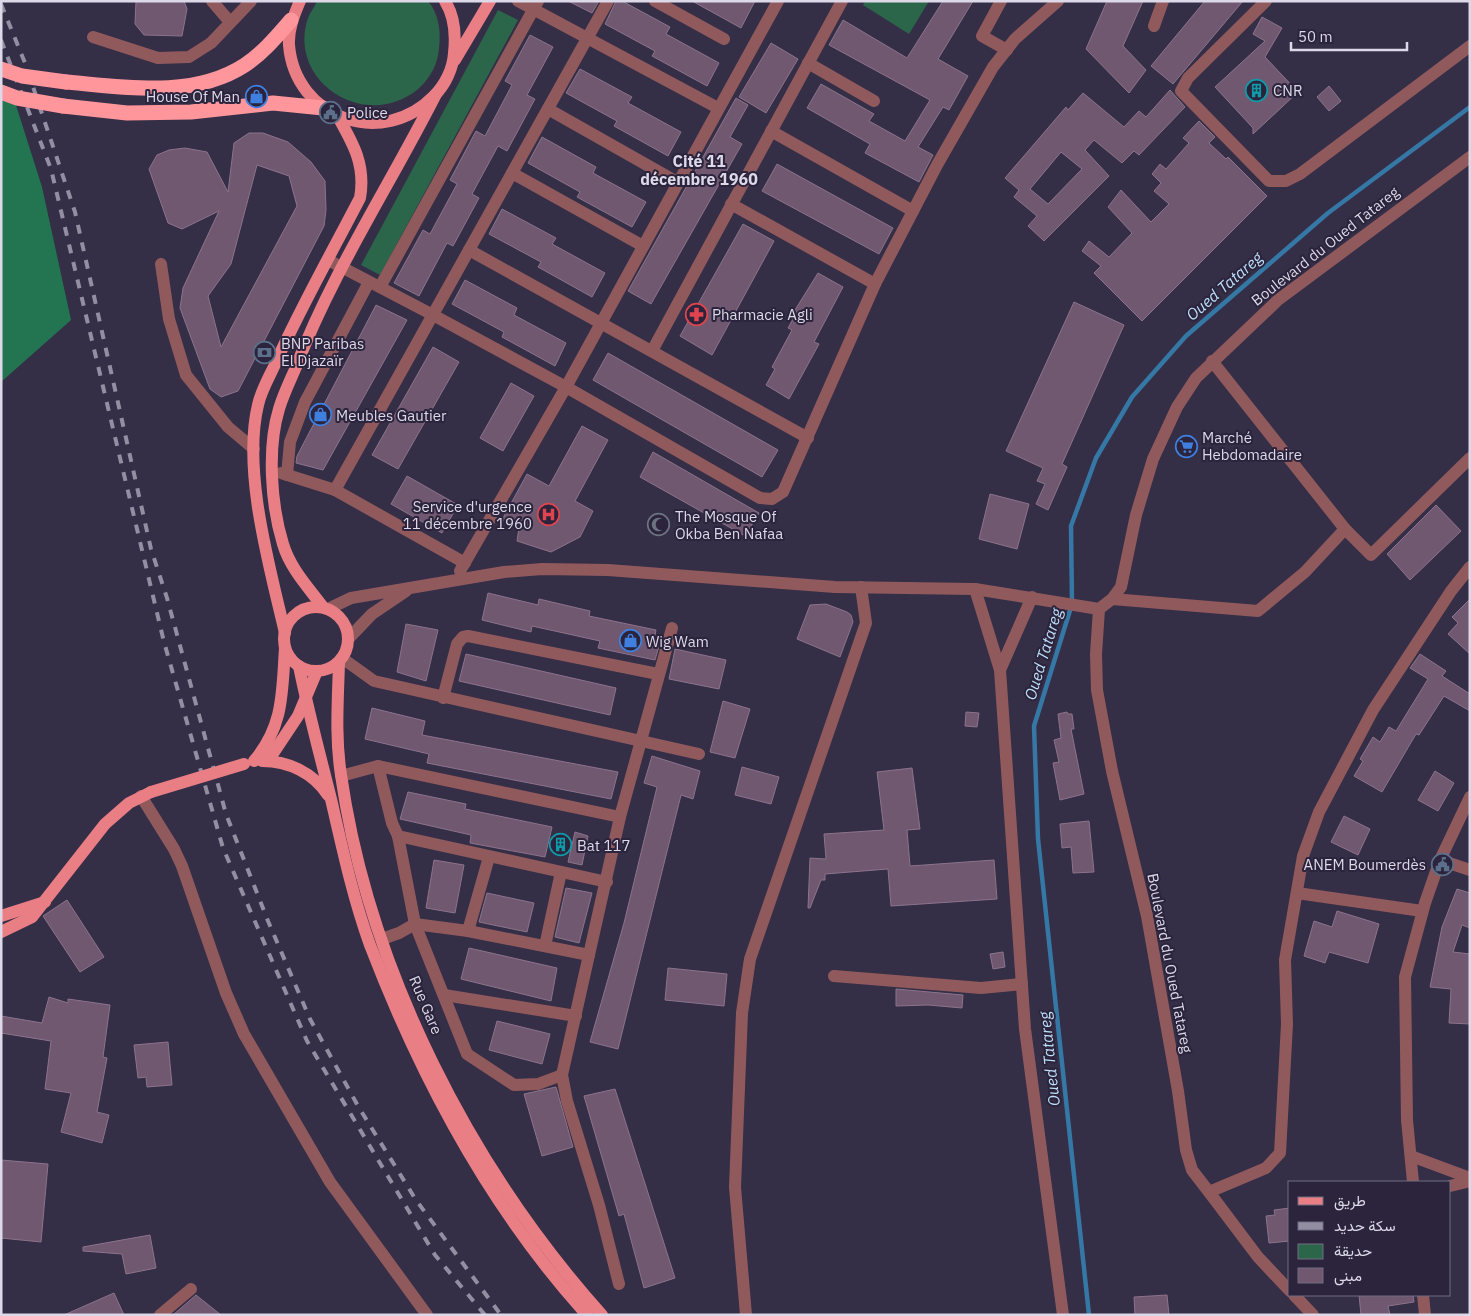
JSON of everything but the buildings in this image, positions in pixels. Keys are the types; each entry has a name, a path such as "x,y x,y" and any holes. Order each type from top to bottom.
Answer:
{"highway":[{"path":"1,69 22,76 66,82 149,89 196,84 221,77 244,66 261,53 292,20"},
{"path":"1,92 17,98 62,106 127,113 191,112 273,103 323,108"}],"main road":[{"path":"300,1 292,20 289,45 294,68 306,90 323,108 347,120 373,124 400,120 424,107 442,87 453,62 490,1"},
{"path":"445,1 450,9 456,35 453,62"},
{"path":"338,115 359,157 363,184 360,198 291,330 258,405 254,449 260,520 290,657 300,666 318,671 325,670 341,660 348,638 343,621 325,608 293,567 283,545 277,522 271,471 279,410 306,340 341,268 436,94"},
{"path":"249,763 271,738 280,711 285,639 294,615 313,607 325,608"},
{"name":"Rue Gare","path":"341,660 337,721 341,776 359,862 382,939 411,1015 440,1075 478,1144 512,1199 552,1255 602,1315"},
{"name":"Rue Gare","path":"300,666 306,700 331,800 370,943 429,1080 467,1150 502,1204 542,1261 587,1315"},
{"path":"268,761 306,700 318,671"},
{"path":"1,932 32,917 105,824 129,803 146,794 249,763 268,761 282,763 305,773 319,785 331,800"},
{"path":"1,916 45,902"}],"street":[{"path":"212,1 230,22"},
{"path":"93,37 158,58 189,57 210,43 251,1"},
{"path":"518,1 536,6 587,38 718,108"},
{"path":"335,490 608,1"},
{"path":"655,1 724,39"},
{"path":"454,581 566,387 778,1"},
{"path":"652,351 842,1"},
{"path":"1002,1 982,36 1006,50"},
{"path":"328,260 434,314 760,498 772,499 783,492 875,284 993,67 1015,39 1058,1"},
{"path":"1154,26 1163,1"},
{"path":"1266,1 1188,78 1182,91 1269,181 1286,181 1300,174 1470,46"},
{"path":"287,475 290,442 305,402 536,6"},
{"path":"808,64 874,101"},
{"path":"548,109 678,182"},
{"path":"771,131 913,211"},
{"name":"Boulevard du Oued Tatareg","path":"1288,1289 1258,1257 1208,1192 1192,1170 1186,1150 1178,1091 1147,916 1112,770 1097,690 1096,654 1099,608 1112,599 1121,587 1136,516 1153,459 1177,406 1196,378 1278,300 1470,157"},
{"path":"512,174 642,246"},
{"path":"731,204 875,284"},
{"path":"469,250 808,438"},
{"path":"161,264 169,319 186,374 228,427 254,449"},
{"path":"1212,361 1345,529 1370,555 1470,458"},
{"path":"271,471 335,490 465,563"},
{"path":"1112,599 1258,611 1306,572 1345,529"},
{"path":"1208,1192 1266,1168 1280,1153 1287,1024 1285,960 1303,856 1319,812 1373,710 1451,591 1470,567"},
{"path":"325,608 351,598 542,569 608,570 861,587 976,590 1099,608"},
{"path":"746,1315 735,1187 742,1013 750,958 866,623 861,587"},
{"path":"348,638 372,614 411,588"},
{"path":"976,590 1000,670 1025,1029 1063,1315"},
{"path":"1000,670 1032,597"},
{"path":"620,1284 567,1101 562,1075 620,817 672,628"},
{"path":"443,698 457,644 468,636 658,674"},
{"path":"341,660 374,682 699,754"},
{"path":"378,766 392,822 398,836 415,924 466,1054 514,1085 538,1084 562,1075"},
{"path":"341,776 378,766 620,817"},
{"path":"146,794 182,866 226,994 244,1034 330,1182 427,1315"},
{"path":"1413,1181 1404,1055 1405,977 1422,911 1440,860 1470,797"},
{"path":"398,836 606,882"},
{"path":"468,931 489,857"},
{"path":"1440,860 1470,870"},
{"path":"545,946 561,872"},
{"path":"1296,893 1422,911"},
{"path":"382,939 399,933 415,924 468,931 590,955"},
{"path":"834,976 981,988 1022,984"},
{"path":"444,994 576,1016"},
{"path":"1410,1156 1470,1178"},
{"path":"1451,1186 1470,1182"},
{"path":"160,1315 191,1289"},
{"path":"1295,1296 1313,1315"},
{"path":"1423,1296 1425,1315"}],"green space":[{"path":"317,1 428,1 437,17 440,36 437,60 422,86 396,102 374,105 353,102 334,93 319,79 309,61 304,41 308,18"},
{"path":"865,1 929,1 909,34 863,5"},
{"path":"498,10 518,20 380,275 361,265"},
{"path":"1,98 15,102 42,187 71,320 1,382"}],"waterway":[{"name":"Oued Tatareg","path":"1089,1315 1038,839 1034,726 1072,604 1071,526 1096,458 1132,397 1186,336 1328,213 1470,107"}],"railway":[{"path":"1,4 25,63 75,212 151,549 167,598 226,814 268,921 310,1019 358,1106 416,1200 501,1315"},
{"path":"1,40 51,169 164,642 223,848 307,1041 435,1255 485,1315"}],"place":[{"name":"CNR","path":"1257,90"},
{"name":"House Of Man","path":"256,96"},
{"name":"Police","path":"331,112"},
{"name":"Pharmacie Agli","path":"696,314"},
{"name":"BNP Paribas El Djazaïr","path":"265,352"},
{"name":"Meubles Gautier","path":"320,415"},
{"name":"Marché Hebdomadaire","path":"1186,446"},
{"name":"Service d'urgence 11 décembre 1960","path":"548,515"},
{"name":"The Mosque Of Okba Ben Nafaa","path":"659,525"},
{"name":"Wig Wam","path":"630,641"},
{"name":"Bat 117","path":"561,845"},
{"name":"ANEM Boumerdès","path":"1442,864"}],"district":[{"name":"Cité 11 décembre 1960","path":"699,170"}]}
